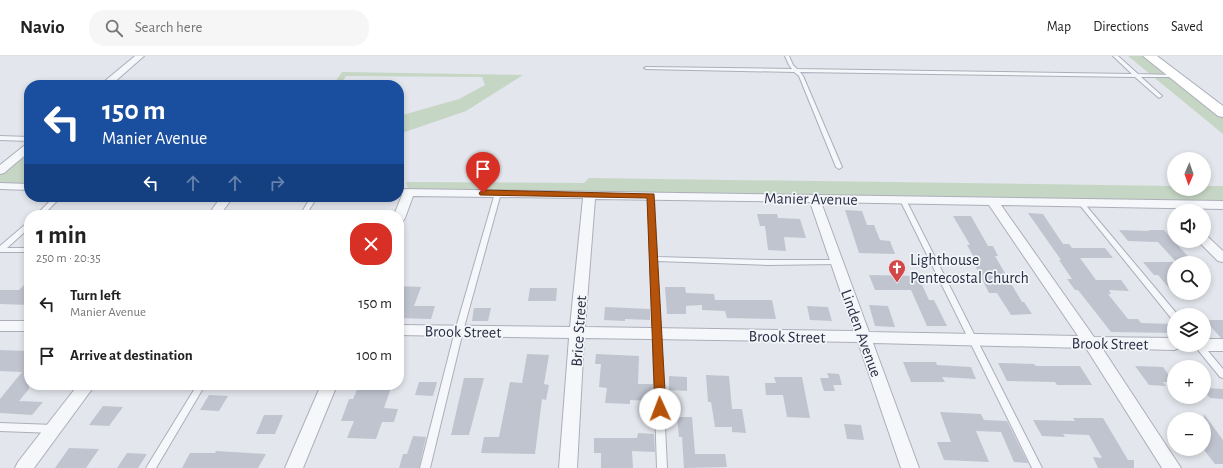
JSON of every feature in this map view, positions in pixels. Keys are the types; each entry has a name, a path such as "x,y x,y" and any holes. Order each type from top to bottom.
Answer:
{"street":[{"path":"111,80 140,56"},
{"path":"1149,56 1223,113"},
{"path":"0,171 24,151"},
{"path":"0,186 24,187"},
{"name":"Manier Avenue","path":"404,192 1081,203 1167,208"},
{"name":"Brice Street","path":"568,468 577,333 589,195"},
{"name":"Linden Avenue","path":"814,198 910,468"},
{"path":"992,202 1090,342 1172,468"},
{"name":"Manier Avenue","path":"1211,206 1223,206"},
{"path":"1211,247 1223,258"},
{"path":"0,326 24,326"},
{"name":"Brook Street","path":"404,330 863,337 1167,344"},
{"path":"1211,345 1223,345"},
{"path":"24,468 83,390"},
{"path":"294,468 327,390"}],"lane":[{"path":"787,56 791,65 801,76 839,167"},
{"path":"1115,56 1159,96"},
{"path":"646,68 1175,76"},
{"path":"0,138 24,139"},
{"path":"425,468 459,331 498,193"},
{"path":"651,196 658,334 662,468"},
{"path":"903,200 1037,468"},
{"path":"44,210 52,202"},
{"path":"1081,203 1167,308"},
{"path":"0,250 24,228"},
{"path":"0,250 24,250"},
{"path":"654,259 795,264 836,262"},
{"path":"1204,352 1223,375"},
{"path":"151,468 198,390"},
{"path":"0,427 54,429"}],"green space":[{"path":"1128,56 1149,56 1223,113 1223,134"},
{"path":"342,72 523,75 466,111 404,132 404,115 459,99 485,85 482,77 346,76 343,80 336,80"},
{"path":"24,151 24,187 0,186 0,171"},
{"path":"589,178 1167,186 1167,196 1211,196 1211,186 1223,186 1223,205 409,192 406,182 584,183"}],"building":[{"path":"845,210 862,211 867,225 874,225 880,240 890,241 895,254 859,253"},
{"path":"1028,213 1043,214 1063,244 1069,244 1072,248 1105,248 1113,258 1080,258 1096,280 1121,280 1129,291 1109,290 1111,294 1108,294 1128,319 1138,319 1141,323 1167,324 1167,333 1111,332 1078,290 1075,290 1067,279 1072,279 1059,260 1061,260"},
{"path":"757,214 777,214 778,218 800,219 806,238 784,237 786,251 768,250 765,226 760,226"},
{"path":"953,216 971,216 988,246 993,246 998,256 995,256 1022,302 1024,302 1032,314 1011,315 997,293 989,293 973,261 976,261 967,245 970,245"},
{"path":"1119,230 1164,230 1167,233 1167,248 1180,248 1188,256 1171,256 1158,242 1128,241"},
{"path":"1143,262 1167,262 1167,286 1158,275 1154,275"},
{"path":"869,275 918,276 929,300 934,300 947,326 927,326 911,290 875,290"},
{"path":"24,285 24,305 0,304 0,290 19,290"},
{"path":"404,286 421,287 414,306 435,306 431,319 404,318"},
{"path":"665,287 685,287 686,293 714,294 715,300 772,300 776,319 727,318 725,311 702,310 702,305 686,306 686,314 667,314"},
{"path":"530,288 557,288 556,301 528,301"},
{"path":"869,305 888,306 895,327 875,326"},
{"path":"807,306 828,307 832,321 810,320"},
{"path":"605,307 650,309 650,320 604,320"},
{"path":"474,308 491,308 488,321 472,321"},
{"path":"1211,320 1223,320 1223,338 1221,338 1211,327"},
{"path":"0,350 24,351 24,390 28,390 19,401 43,402 32,415 0,413 0,399 22,372 0,371"},
{"path":"527,354 549,355 544,384 549,385 546,400 542,399 535,454 481,453 484,437 499,437 510,382 522,383"},
{"path":"596,354 639,356 638,384 653,384 653,401 630,400 630,404 605,403 607,388 599,387 601,364 595,364"},
{"path":"903,362 936,362 937,365 971,367 976,379 942,377 945,382 911,382"},
{"path":"998,363 1034,364 1036,366 1080,366 1092,385 1057,385 1055,382 1007,381"},
{"path":"1135,366 1163,367 1167,372 1167,382 1163,382 1166,386 1149,385"},
{"path":"827,373 839,374 842,385 833,385 835,391 824,391 820,378 829,378"},
{"path":"706,375 729,376 732,409 742,409 746,433 732,432 732,427 715,427 711,402 708,402"},
{"path":"669,376 687,377 687,391 669,390"},
{"path":"774,377 802,377 810,418 787,417 783,395 766,395 765,383 776,383"},
{"path":"464,378 484,378 469,435 451,435"},
{"path":"419,382 437,382 433,396 415,395"},
{"path":"1211,388 1223,389 1223,399 1211,398"},
{"path":"357,390 390,390 384,408 398,409 394,422 382,422 376,439 347,438 354,421 341,421 349,399 353,399"},
{"path":"209,395 228,396 219,411 200,410"},
{"path":"103,406 123,407 109,426 89,425"},
{"path":"940,412 981,414 984,420 1007,421 1028,463 1014,462 1001,432 976,431 989,462 944,460 937,442 951,442"},
{"path":"264,415 283,415 275,434 256,434"},
{"path":"677,417 692,417 695,454 725,454 727,467 684,468 682,437 679,437"},
{"path":"1073,418 1103,418 1128,460 1134,460 1134,468 1098,468 1093,457 1102,458 1089,435 1063,434 1065,437 1042,436 1033,420 1075,421"},
{"path":"844,424 861,425 864,440 847,439"},
{"path":"1211,424 1223,440 1223,464 1215,464 1209,456 1211,456"},
{"path":"638,433 654,434 655,452 632,451 633,468 601,468 601,453 594,453 594,438 637,438"},
{"path":"413,436 426,437 419,468 399,468 403,454 407,454"},
{"path":"69,448 99,449 86,468 55,468"},
{"path":"216,451 266,454 258,468 182,468 190,453 215,453"},
{"path":"127,453 147,454 138,468 117,468"}],"place":[{"name":"Lighthouse Pentecostal Church","path":"897,283"}],"route":[{"path":"483,193 651,196 660,409"}]}
